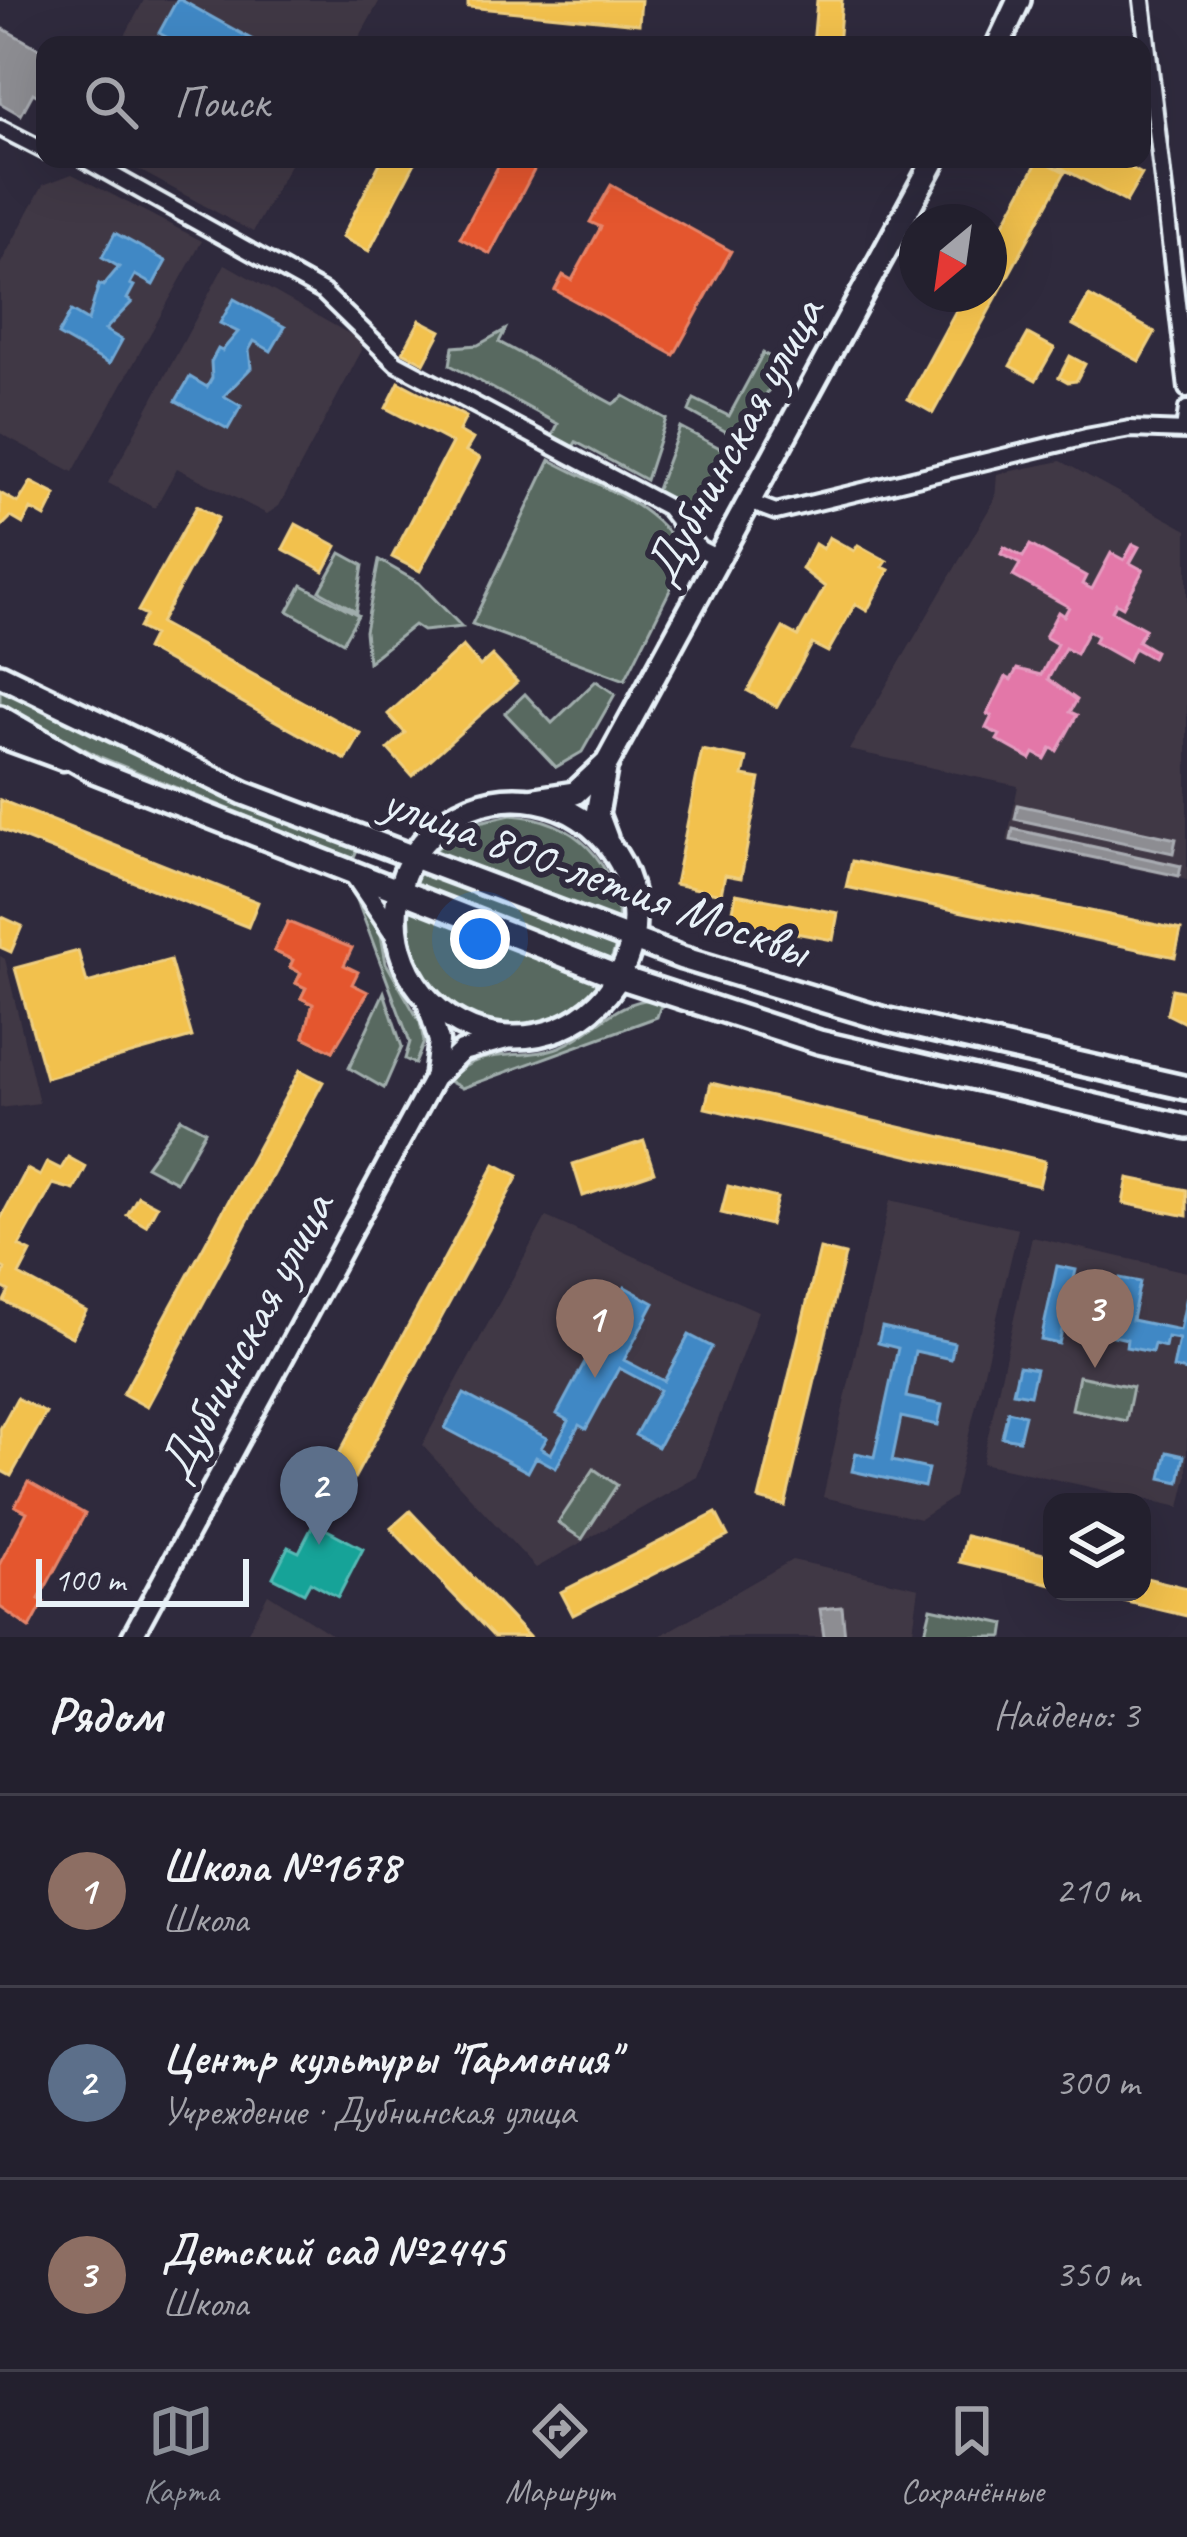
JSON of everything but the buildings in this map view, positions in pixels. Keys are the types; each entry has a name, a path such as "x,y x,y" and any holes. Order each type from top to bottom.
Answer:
{"main road":[{"path":"1002,36 1018,0"},
{"name":"Дубнинская улица","path":"633,940 633,899 597,814 607,763 930,168"},
{"name":"улица 800-летия Москвы","path":"4,676 244,793 633,940 888,1020 1187,1088"},
{"path":"0,717 94,771"},
{"name":"Дубнинская улица","path":"412,859 431,833 458,814 488,802 574,793 607,763"},
{"name":"улица 800-летия Москвы","path":"94,771 620,977 819,1042 1187,1127"},
{"path":"530,800 582,819 611,847"},
{"path":"412,859 398,893 397,938 424,996 463,1025 510,1037 543,1034 573,1023 599,1004 620,977 633,940"}],"street":[{"path":"1142,0 1145,36"},
{"path":"1151,96 1187,389"},
{"path":"0,128 36,146"},
{"path":"100,168 323,292 396,363 667,508 700,549 718,559"},
{"path":"749,502 776,512 1086,437 1130,429 1186,431 1187,409"},
{"name":"улица 800-летия Москвы","path":"0,737 94,771"},
{"path":"354,874 397,938"},
{"name":"Дубнинская улица","path":"424,996 440,1041 434,1078"},
{"name":"Дубнинская улица","path":"132,1637 434,1078 462,1051 510,1037"}],"shaded area":[{"path":"144,0 380,0 360,36 125,36"},
{"path":"136,168 288,168 253,232"},
{"path":"72,174 202,241 73,472 0,433 0,265 43,185"},
{"path":"225,264 360,340 362,350 279,506 267,514 177,468 155,508 108,483"},
{"path":"1061,461 1187,530 1187,880 1007,841 1018,786 849,750 995,499 997,474"},
{"path":"0,956 5,959 39,1103 0,1108"},
{"path":"890,1200 1018,1229 954,1497 920,1519 823,1497"},
{"path":"546,1217 758,1311 697,1477 536,1568 422,1445"},
{"path":"1032,1237 1187,1272 1187,1477 1180,1507 1151,1501 1151,1493 1117,1493 982,1463"},
{"path":"792,1560 919,1588 912,1637 658,1637"},
{"path":"268,1594 334,1636 335,1637 245,1637"}],"green space":[{"path":"505,330 499,342 613,404 624,396 666,419 646,480 576,442 572,449 551,438 558,424 450,365 453,347 478,345"},
{"path":"763,353 783,364 741,440 689,411 694,399 729,416"},
{"path":"680,427 733,455 695,528 680,506 656,492"},
{"path":"550,460 645,511 675,541 685,560 625,680 472,624"},
{"path":"341,553 363,565 356,611 320,591"},
{"path":"379,560 419,583 462,627 423,631 414,625 368,662 365,631"},
{"path":"302,585 358,615 343,642 288,611"},
{"path":"596,681 615,694 582,752 556,767 505,713 525,694 552,723"},
{"path":"0,686 184,774 358,848 353,859 100,757 0,705"},
{"path":"511,815 555,825 588,848 610,881 619,925 428,856 465,825"},
{"path":"420,871 616,945 611,960 414,886"},
{"path":"353,889 378,918 386,963 420,1022 424,1042 415,1064 405,1059 410,1042"},
{"path":"407,907 600,982 572,1010 539,1025 506,1029 474,1022 446,1005 424,979 410,946"},
{"path":"384,992 402,1047 384,1088 349,1068"},
{"path":"654,999 662,1002 657,1017 462,1088 449,1081 474,1062 562,1046 628,1005"},
{"path":"181,1118 205,1131 176,1182 146,1166"},
{"path":"1079,1376 1133,1387 1126,1421 1072,1409"},
{"path":"594,1469 617,1485 582,1539 558,1523"},
{"path":"931,1608 1005,1624 1003,1637 924,1637"}],"place":[{"name":"Детский сад №2445","path":"1095,1368"},
{"name":"Школа №1678","path":"595,1378"},
{"name":"Центр культуры \"Гармония\"","path":"319,1545"}]}
